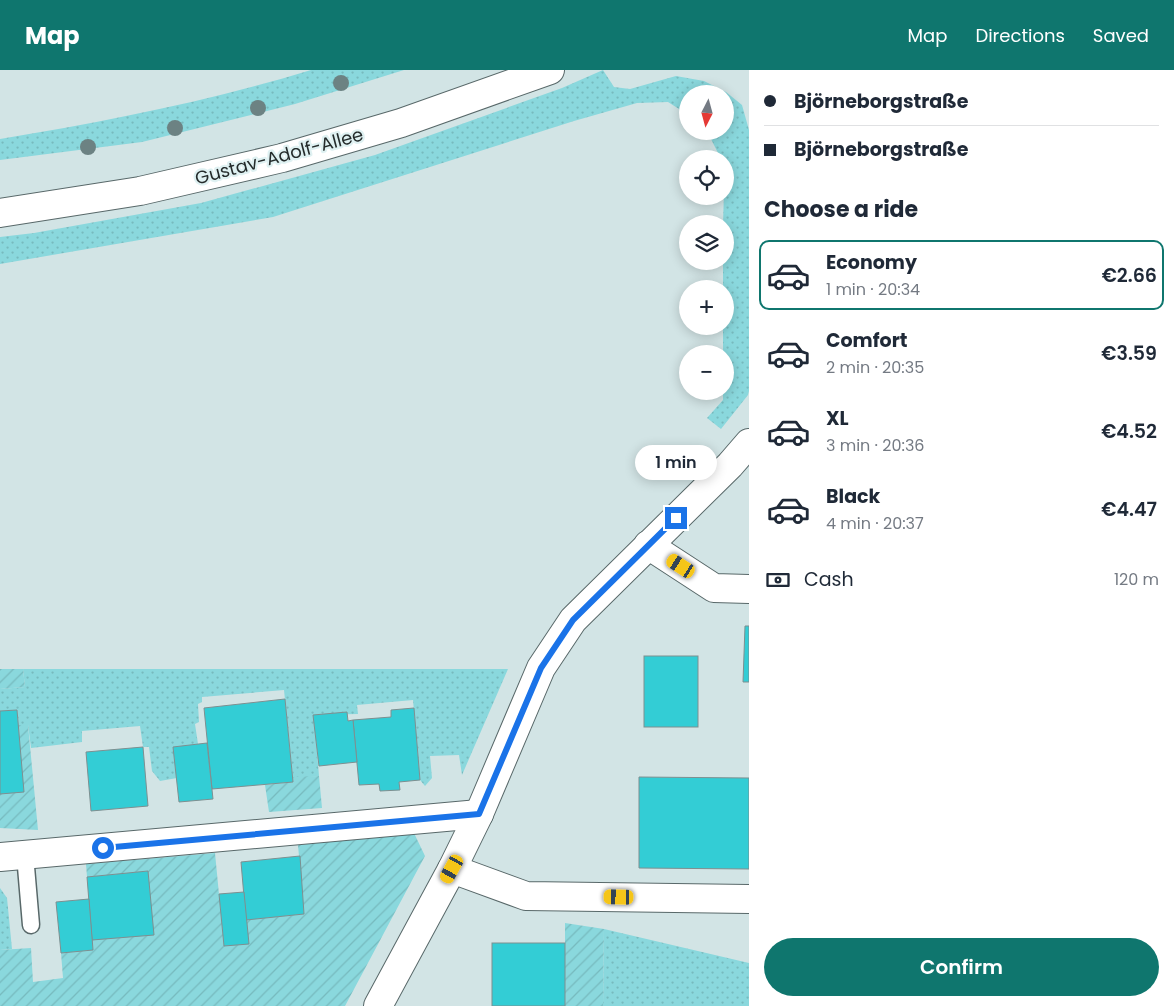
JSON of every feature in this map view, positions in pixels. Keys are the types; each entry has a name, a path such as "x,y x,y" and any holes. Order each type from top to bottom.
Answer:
{"street":[{"name":"Gustav-Adolf-Allee","path":"0,213 140,191 282,158 402,123 550,70"},
{"path":"378,1006 452,869 479,814 541,668 573,620 730,465 749,443"},
{"path":"648,545 714,588 749,589"},
{"path":"12,856 479,814"},
{"path":"452,869 526,896 749,899"}],"lane":[{"path":"12,856 31,926"}],"shaded area":[{"path":"311,70 404,70 295,104 142,142 0,160 0,139 157,110"},
{"path":"603,70 614,87 630,89 676,76 704,81 712,85 679,85 679,109 668,102 637,103 574,121 273,217 0,264 0,237 34,233 201,203 375,155 562,88"},
{"path":"734,98 742,105 749,130 749,391 748,395 721,429 707,418 723,400 734,400 734,345 723,345 723,335 734,335 734,280 723,280 723,270 734,270 734,215 723,215 724,205 734,205 734,150 716,150 712,140 734,140"},
{"path":"0,669 23,669 25,687 0,689"},
{"path":"23,669 508,669 462,775 459,755 430,756 432,778 425,786 420,780 413,700 357,705 358,714 314,715 319,776 293,779 284,690 202,697 202,702 198,704 199,722 195,724 198,744 177,778 160,781 152,771 149,747 143,747 140,726 82,731 82,742 31,748 28,725 18,725 17,710 0,711 0,689 25,687"},
{"path":"18,725 28,725 38,830 0,828 0,794"},
{"path":"319,776 322,808 269,812 265,785 293,782 292,777"},
{"path":"414,833 425,856 345,1006 0,1006 0,950 31,948 33,982 63,978 61,953 93,950 92,940 148,871 87,877 86,864 215,853 224,946 246,920 304,914 298,845"},
{"path":"0,888 7,898 12,949 0,950"},
{"path":"565,923 604,929 603,1006 565,1006"},
{"path":"604,929 749,963 749,1006 603,1006"}],"building":[{"path":"745,626 749,626 749,682 743,682"},
{"path":"644,656 698,656 698,727 644,727"},
{"path":"285,699 293,782 212,789 204,708"},
{"path":"414,708 420,780 399,782 400,790 380,791 379,784 359,785 353,720 391,717 391,710"},
{"path":"17,710 24,792 0,794 0,711"},
{"path":"347,712 348,721 353,720 357,762 319,766 313,715"},
{"path":"207,743 213,799 179,802 173,747"},
{"path":"143,747 148,806 91,811 86,752"},
{"path":"639,777 749,778 749,869 639,868"},
{"path":"300,856 304,914 246,920 241,862"},
{"path":"148,871 154,935 92,940 87,877"},
{"path":"244,892 249,944 224,946 219,894"},
{"path":"89,899 93,950 61,953 56,902"},
{"path":"492,943 565,943 565,1006 492,1006"}],"route":[{"path":"103,848 479,814 541,668 573,620 676,518"}]}
